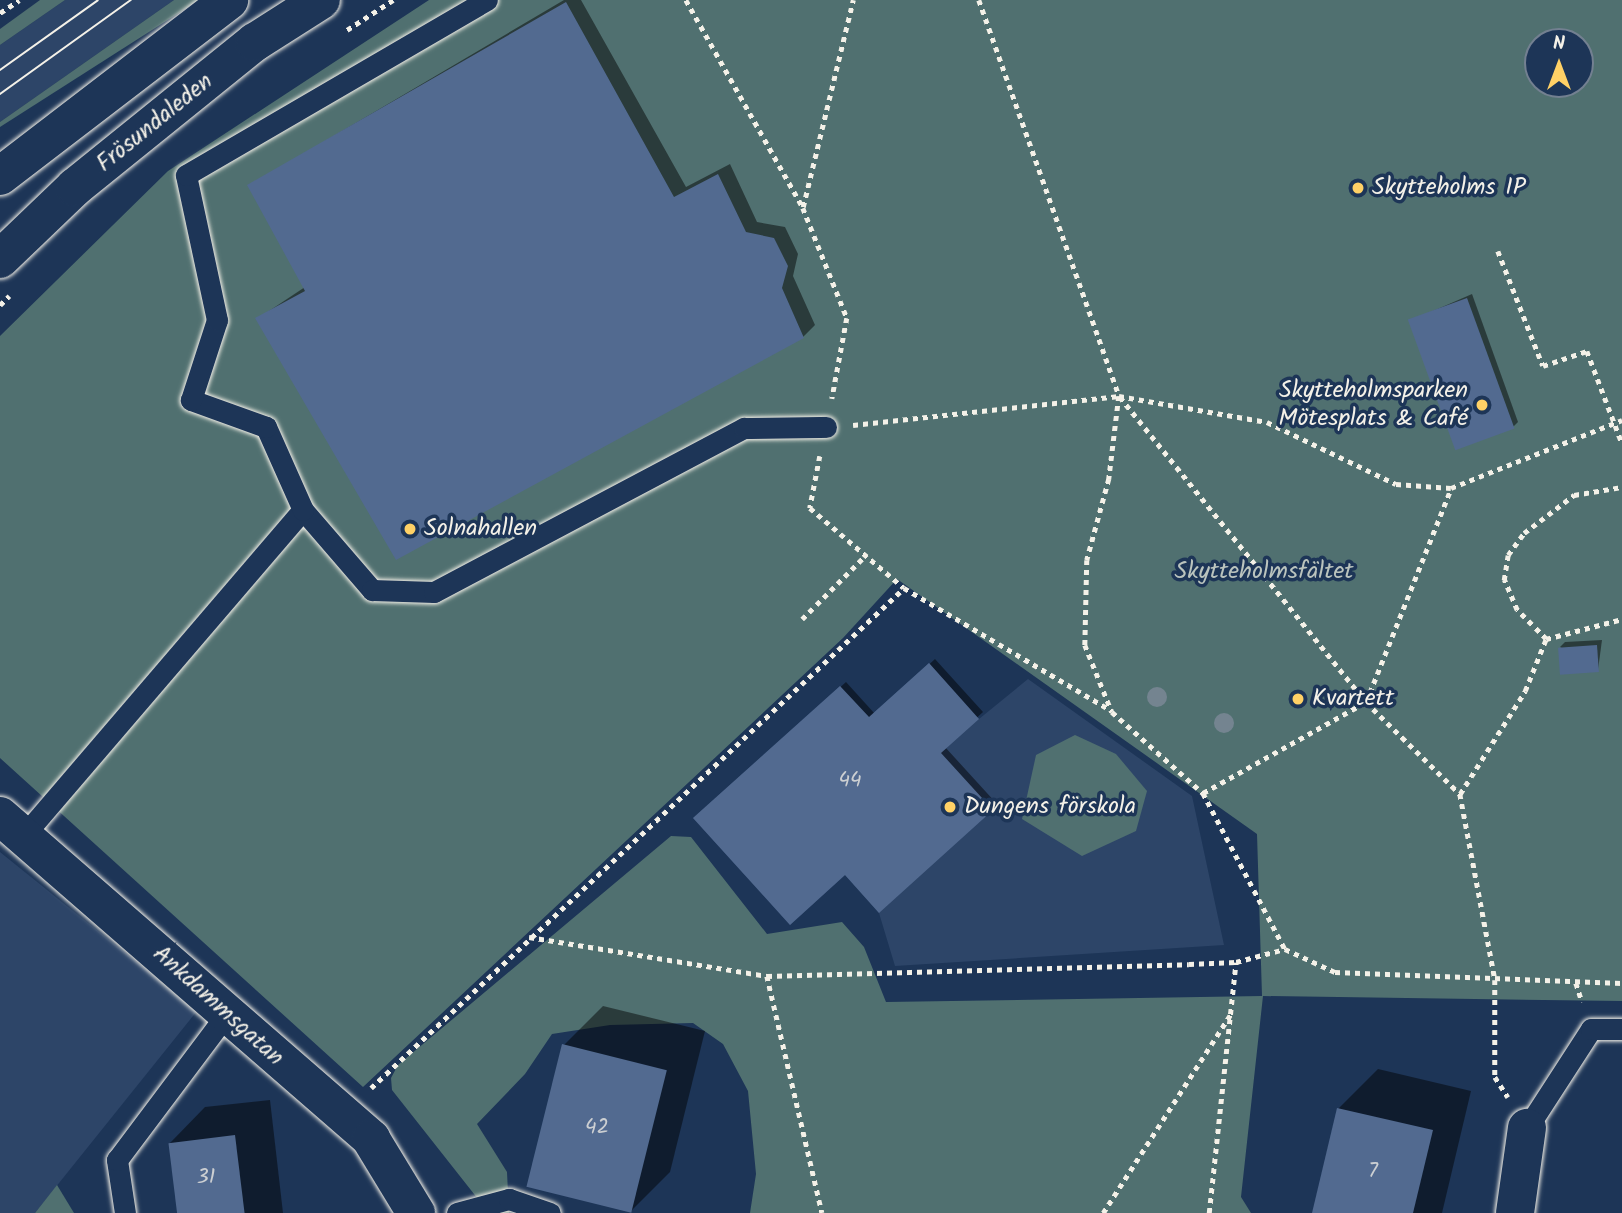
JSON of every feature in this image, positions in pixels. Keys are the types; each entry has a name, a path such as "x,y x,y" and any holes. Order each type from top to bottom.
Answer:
{"main road":[{"name":"Frösundaleden","path":"0,176 229,0"},
{"name":"Frösundaleden","path":"0,259 75,187 255,42 321,0"},
{"name":"Ankdammsgatan","path":"12,826 371,1139 416,1213"},
{"path":"1515,1213 1527,1128"}],"lane":[{"path":"487,0 186,175 217,320 191,400 266,427 303,510 372,590 434,592 744,428 826,427"},
{"path":"12,826 303,510"},
{"path":"125,1213 117,1160 226,1015"},
{"path":"1527,1128 1591,1029 1622,1029"},
{"path":"457,1213 509,1199 550,1213"}],"path":[{"path":"0,13 19,0"},
{"path":"686,0 803,208 853,0"},
{"path":"979,0 1119,396 1366,702 1460,794 1495,980 1495,1077 1527,1128"},
{"path":"1498,251 1543,366 1587,351 1622,443"},
{"path":"1112,712 1085,645 1087,560 1109,479 1119,396"},
{"path":"826,427 1119,396 1267,422 1396,484 1451,488 1622,420"},
{"path":"1546,639 1517,610 1504,580 1508,555 1524,533 1574,495 1622,487"},
{"path":"1203,793 1366,702 1451,488"},
{"path":"802,619 866,555"},
{"path":"343,1116 529,937 904,588 1112,712 1203,793 1285,949 1335,972 1622,983"},
{"path":"1546,639 1622,619"},
{"path":"1460,794 1525,691 1546,639"},
{"path":"529,937 767,976 1236,962 1285,949"},
{"path":"1209,1213 1236,962"},
{"path":"767,976 822,1213"},
{"path":"1103,1213 1232,1013"}],"shaded area":[{"path":"65,0 174,0 0,122 0,45"},
{"name":"Dungens förskola","path":"929,663 979,719 1028,679 1192,796 1224,945 895,966 879,913 845,875 790,925 693,818 840,686 869,717"},
{"path":"0,852 197,1011 35,1213 0,1213"}],"green space":[{"path":"40,0 65,0 0,45 0,29"},
{"path":"174,0 199,0 0,127 0,122"},
{"name":"Skytteholmsfältet","path":"429,0 1622,0 1622,1001 1263,996 1241,1197 1251,1213 750,1213 756,1174 748,1091 723,1044 693,1023 610,1025 552,1034 525,1074 477,1124 507,1172 509,1213 489,1213 392,1090 391,1078 398,1065 671,836 691,837 767,934 842,922 864,947 886,1002 1262,996 1257,834 897,579 843,638 363,1087 0,758 0,336 168,171"},
{"path":"1075,735 1116,754 1147,791 1136,831 1082,856 1022,819 1036,755"},
{"path":"57,1185 74,1213 35,1213"}],"building":[{"path":"566,2 674,197 718,174 746,232 774,238 788,266 782,288 804,338 396,560 255,318 305,291 247,185"},
{"path":"1467,298 1515,429 1455,450 1408,320"},
{"path":"1597,645 1599,672 1560,675 1558,648"},
{"path":"929,663 979,719 941,753 993,810 879,913 845,875 790,925 693,818 840,686 869,717"},
{"path":"562,1044 667,1070 631,1213 526,1187"},
{"path":"1337,1108 1433,1130 1413,1213 1312,1213"},
{"path":"235,1135 245,1213 177,1213 168,1143"}],"tram line":[{"path":"0,70 98,0"},
{"path":"0,94 131,0"}],"place":[{"name":"Skytteholms IP","path":"1358,188"},
{"name":"Skytteholmsparken Mötesplats & Café","path":"1482,405"},
{"name":"Solnahallen","path":"410,529"},
{"name":"Kvartett","path":"1298,699"},
{"name":"Dungens förskola","path":"950,807"}]}
